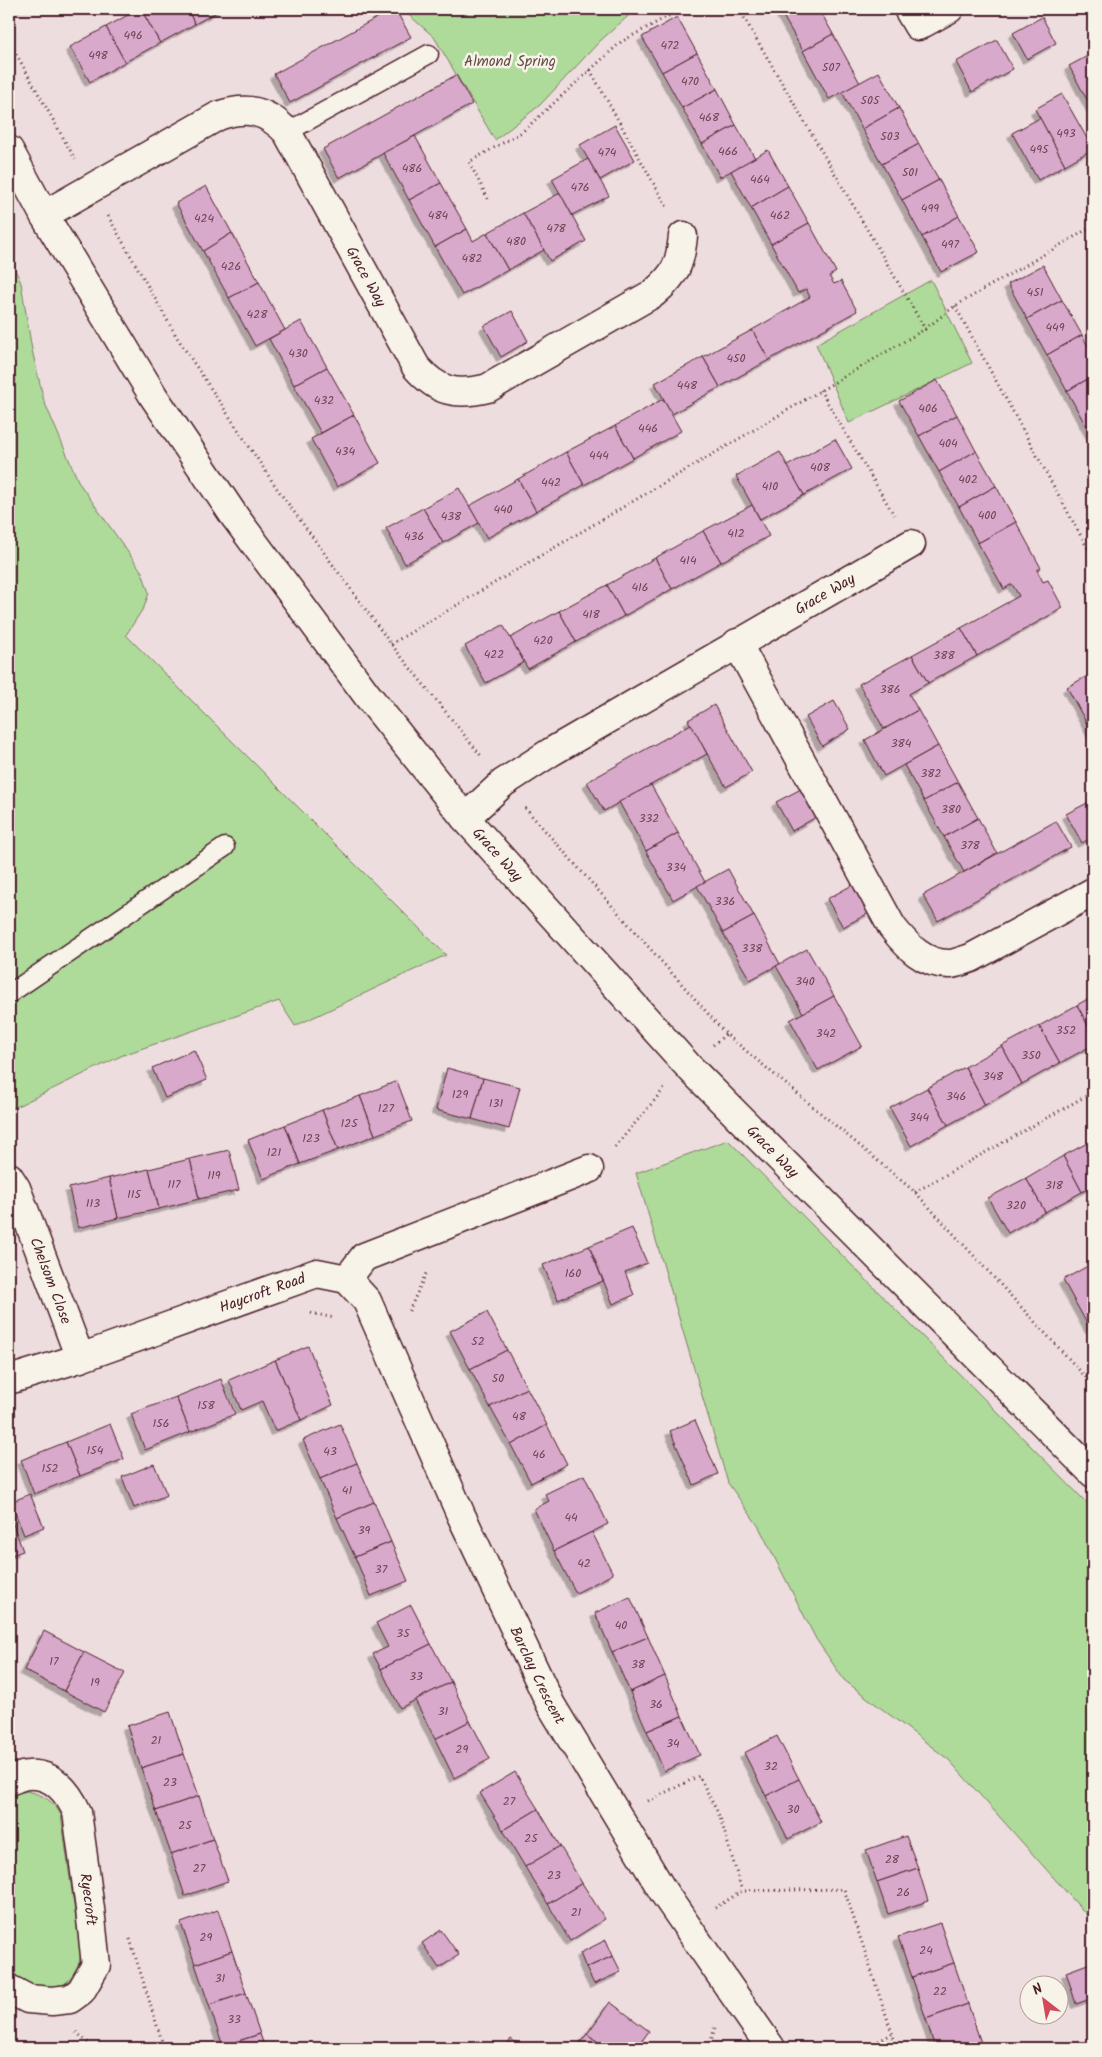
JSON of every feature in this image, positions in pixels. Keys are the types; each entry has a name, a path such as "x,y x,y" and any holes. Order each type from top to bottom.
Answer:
{"street":[{"path":"908,9 918,26 949,9"},
{"name":"Grace Way","path":"44,215 218,116 235,110 264,114 275,120 287,132 416,367 425,378 436,386 453,392 470,393 488,388 654,293 669,281 676,269 681,258 683,236"},
{"name":"Grace Way","path":"9,150 44,215 154,397 235,516 367,695 465,818 689,1067 1093,1473"},
{"name":"Grace Way","path":"465,818 503,783 551,752 911,544"},
{"path":"737,643 892,927 914,952 927,960 952,964 971,958 1093,892"},
{"path":"347,1279 364,1257 588,1169"},
{"name":"Chelsom Close","path":"9,1178 16,1188 80,1358"},
{"name":"Haycroft Road","path":"9,1380 80,1358 317,1273 347,1279"},
{"name":"Barclay Crescent","path":"347,1279 367,1301 462,1515 552,1705 664,1893 771,2048"},
{"name":"Ryecroft","path":"9,1781 28,1775 44,1777 59,1785 71,1797 77,1812 96,1965 81,1991 70,1999 52,2001 28,1999 9,1989"}],"lane":[{"path":"287,132 429,54"},
{"path":"9,994 225,847"}],"path":[{"path":"9,15 21,9"},
{"path":"488,199 469,162 522,132 621,42 681,9"},
{"path":"739,9 925,329"},
{"path":"590,70 683,236"},
{"path":"391,644 925,329 955,306 1093,225 1088,213 1093,207"},
{"path":"955,306 1093,558"},
{"path":"820,390 911,544"},
{"path":"588,1169 612,1150 656,1096 726,1034"},
{"path":"915,1192 1093,1092"},
{"path":"407,1316 446,1225"},
{"path":"307,1313 336,1318"},
{"path":"619,1818 699,1776 720,1817 742,1891"},
{"path":"686,1926 742,1891 844,1889 897,2048"},
{"path":"90,1909 127,1930 164,2048"},
{"path":"709,2048 716,2022"},
{"path":"865,2048 892,2034"}],"green space":[{"name":"Almond Spring","path":"402,9 636,9 600,41 540,105 495,140 434,37"},
{"path":"9,256 21,283 32,350 44,401 79,483 142,572 149,593 144,607 126,635 446,955 295,1026 279,1001 123,1055 9,1110"},
{"path":"931,280 972,363 849,423 816,344"},
{"path":"728,1140 1093,1509 1093,1922 949,1760 844,1680 816,1639 759,1527 728,1483 636,1173"},
{"path":"27,1791 47,1799 61,1815 81,1955 78,1965 69,1980 63,1985 47,1989 38,1988 20,1980 9,1970 9,1799 16,1793"}],"building":[{"path":"141,9 160,43 125,62 106,27"},
{"path":"141,9 187,9 195,24 160,43"},
{"path":"187,9 222,9 195,24"},
{"path":"395,9 411,37 290,103 274,74"},
{"path":"779,9 819,9 833,34 803,51"},
{"path":"677,17 697,53 662,72 642,37"},
{"path":"1042,17 1056,43 1027,59 1013,33"},
{"path":"106,27 125,62 90,82 70,47"},
{"path":"833,34 860,83 829,99 803,51"},
{"path":"997,40 1013,69 972,92 956,62"},
{"path":"697,53 717,89 682,108 662,72"},
{"path":"1093,53 1093,111 1069,66"},
{"path":"879,72 899,108 862,129 842,92"},
{"path":"456,75 472,104 339,178 323,149"},
{"path":"717,89 736,125 702,144 682,108"},
{"path":"1062,94 1093,149 1065,165 1035,109"},
{"path":"899,108 919,144 882,164 862,129"},
{"path":"1040,118 1065,165 1038,180 1012,133"},
{"path":"615,125 635,160 600,180 580,145"},
{"path":"736,125 755,158 720,177 702,144"},
{"path":"415,136 441,183 409,200 383,153"},
{"path":"919,144 939,180 902,200 882,164"},
{"path":"768,150 788,186 751,208 731,171"},
{"path":"588,159 609,196 572,215 552,179"},
{"path":"939,180 959,216 922,237 902,200"},
{"path":"441,183 467,229 435,247 409,200"},
{"path":"206,186 232,233 203,251 176,203"},
{"path":"788,186 809,223 771,244 751,208"},
{"path":"560,193 586,241 550,261 523,213"},
{"path":"523,213 544,250 508,270 487,233"},
{"path":"959,216 979,252 941,272 922,237"},
{"path":"809,223 836,272 829,276 834,284 841,281 857,311 769,360 752,330 810,297 806,289 798,293 771,244"},
{"path":"467,229 473,241 487,233 508,270 462,295 435,247"},
{"path":"232,233 259,282 229,298 203,251"},
{"path":"1043,265 1062,300 1027,319 1008,284"},
{"path":"259,282 285,330 255,346 229,298"},
{"path":"1062,300 1082,335 1047,355 1027,319"},
{"path":"512,311 528,341 501,357 484,326"},
{"path":"301,321 327,367 294,385 269,339"},
{"path":"752,330 769,360 720,387 703,357"},
{"path":"1082,335 1093,356 1093,376 1067,391 1047,355"},
{"path":"703,357 720,387 672,414 655,383"},
{"path":"327,367 354,415 321,433 294,385"},
{"path":"1093,376 1093,422 1086,426 1067,391"},
{"path":"937,380 957,415 919,436 899,401"},
{"path":"663,399 681,431 633,458 615,426"},
{"path":"354,415 380,463 337,487 311,439"},
{"path":"957,415 976,451 939,472 919,436"},
{"path":"1093,422 1093,438 1086,426"},
{"path":"615,426 633,458 584,485 566,452"},
{"path":"835,439 852,469 804,495 787,466"},
{"path":"976,451 996,486 959,507 939,472"},
{"path":"566,452 584,485 536,511 518,479"},
{"path":"780,452 804,495 760,519 736,476"},
{"path":"518,479 536,511 487,538 469,506"},
{"path":"996,486 1016,522 978,543 959,507"},
{"path":"459,488 479,523 443,543 423,508"},
{"path":"752,505 769,536 721,562 703,531"},
{"path":"423,508 443,543 405,564 386,528"},
{"path":"1016,522 1041,568 1037,570 1043,582 1048,580 1063,608 977,656 961,628 1019,596 1012,584 1004,589 978,543"},
{"path":"703,531 721,562 672,589 655,558"},
{"path":"655,558 672,589 624,616 607,585"},
{"path":"607,585 624,616 576,642 559,611"},
{"path":"559,611 576,642 528,669 510,638"},
{"path":"503,625 524,662 486,683 465,646"},
{"path":"961,628 977,656 928,683 912,655"},
{"path":"912,655 928,683 909,694 918,710 884,729 859,684"},
{"path":"1093,673 1093,721 1087,724 1067,687"},
{"path":"834,701 850,729 822,746 806,717"},
{"path":"714,705 752,772 726,787 688,720"},
{"path":"918,710 938,746 884,776 865,740"},
{"path":"1093,721 1093,736 1087,724"},
{"path":"691,724 707,754 604,811 587,782"},
{"path":"938,746 958,782 924,801 904,765"},
{"path":"958,782 978,818 944,837 924,801"},
{"path":"651,785 678,833 646,851 619,802"},
{"path":"803,788 818,816 792,831 776,802"},
{"path":"1093,800 1093,837 1082,843 1066,814"},
{"path":"978,818 997,853 964,872 944,837"},
{"path":"1056,821 1071,847 938,921 923,895"},
{"path":"678,833 705,882 673,900 646,851"},
{"path":"728,869 754,916 723,933 697,886"},
{"path":"856,883 871,912 843,927 827,899"},
{"path":"754,916 780,964 750,980 723,933"},
{"path":"807,949 834,996 803,1013 776,966"},
{"path":"834,996 862,1046 818,1070 790,1020"},
{"path":"1093,996 1093,1035 1077,1005"},
{"path":"1077,1005 1093,1035 1093,1045 1060,1063 1039,1026"},
{"path":"1039,1026 1060,1063 1022,1084 1002,1046"},
{"path":"1002,1046 1022,1084 985,1105 965,1067"},
{"path":"194,1050 207,1080 165,1098 152,1068"},
{"path":"965,1067 985,1105 948,1125 927,1088"},
{"path":"447,1068 483,1078 472,1119 436,1110"},
{"path":"483,1078 520,1087 509,1129 472,1119"},
{"path":"397,1081 412,1121 375,1135 360,1096"},
{"path":"927,1088 948,1125 911,1146 890,1108"},
{"path":"360,1096 375,1135 338,1150 322,1110"},
{"path":"322,1110 338,1150 300,1164 285,1125"},
{"path":"285,1125 300,1164 263,1179 248,1140"},
{"path":"1093,1140 1093,1186 1082,1192 1063,1156"},
{"path":"229,1150 239,1190 199,1199 190,1159"},
{"path":"1063,1156 1082,1192 1045,1212 1026,1178"},
{"path":"190,1159 199,1199 159,1209 149,1169"},
{"path":"149,1169 159,1209 118,1218 109,1178"},
{"path":"109,1178 118,1218 78,1228 69,1188"},
{"path":"1026,1178 1045,1212 1008,1233 988,1198"},
{"path":"632,1228 647,1263 625,1272 634,1295 613,1304 589,1246"},
{"path":"589,1246 603,1281 558,1300 543,1265"},
{"path":"1093,1263 1093,1327 1090,1329 1063,1280"},
{"path":"487,1312 507,1350 470,1369 450,1331"},
{"path":"308,1346 333,1405 301,1420 275,1360"},
{"path":"507,1350 527,1388 490,1407 470,1369"},
{"path":"275,1360 301,1420 275,1431 262,1401 241,1410 229,1380"},
{"path":"221,1379 235,1414 190,1432 176,1397"},
{"path":"527,1388 547,1425 511,1445 490,1407"},
{"path":"176,1397 190,1432 145,1450 131,1414"},
{"path":"695,1420 718,1474 694,1485 670,1431"},
{"path":"110,1424 124,1459 80,1476 66,1442"},
{"path":"340,1424 357,1463 320,1479 303,1440"},
{"path":"547,1425 567,1464 531,1483 511,1445"},
{"path":"66,1442 80,1476 34,1494 21,1460"},
{"path":"357,1463 374,1502 337,1518 320,1479"},
{"path":"154,1464 167,1495 134,1508 122,1477"},
{"path":"584,1475 608,1524 554,1551 534,1509 549,1501 545,1494"},
{"path":"30,1494 44,1527 24,1535 11,1502"},
{"path":"374,1502 391,1542 355,1557 337,1518"},
{"path":"9,1517 23,1551 9,1556"},
{"path":"592,1532 613,1574 576,1593 554,1551"},
{"path":"391,1542 408,1581 371,1596 355,1557"},
{"path":"630,1597 648,1637 612,1652 595,1613"},
{"path":"411,1605 431,1644 381,1669 373,1654 388,1647 376,1623"},
{"path":"44,1631 84,1652 64,1691 24,1670"},
{"path":"648,1637 665,1676 630,1692 612,1652"},
{"path":"431,1644 451,1682 400,1708 381,1669"},
{"path":"84,1652 125,1673 104,1712 64,1691"},
{"path":"665,1676 682,1716 647,1731 630,1692"},
{"path":"451,1682 470,1721 435,1739 415,1700"},
{"path":"170,1712 184,1754 141,1768 127,1726"},
{"path":"682,1716 700,1755 664,1771 647,1731"},
{"path":"470,1721 490,1759 454,1778 435,1739"},
{"path":"777,1736 799,1779 766,1796 744,1753"},
{"path":"184,1754 199,1796 156,1811 141,1768"},
{"path":"515,1772 538,1809 503,1830 480,1793"},
{"path":"799,1779 821,1822 788,1839 766,1796"},
{"path":"199,1796 213,1839 171,1854 156,1811"},
{"path":"538,1809 560,1846 525,1867 503,1830"},
{"path":"906,1836 918,1868 877,1882 866,1850"},
{"path":"213,1839 228,1881 185,1896 171,1854"},
{"path":"560,1846 582,1883 548,1904 525,1867"},
{"path":"918,1868 928,1901 888,1914 877,1882"},
{"path":"582,1883 605,1919 570,1941 548,1904"},
{"path":"218,1910 232,1951 195,1964 181,1923"},
{"path":"940,1923 954,1963 912,1977 898,1937"},
{"path":"441,1930 459,1955 439,1968 422,1943"},
{"path":"606,1940 613,1956 586,1968 580,1953"},
{"path":"232,1951 246,1993 209,2005 195,1964"},
{"path":"613,1956 621,1972 594,1984 586,1968"},
{"path":"1093,1962 1093,1998 1076,2004 1070,1985 1070,1974 1067,1974 1066,1972"},
{"path":"954,1963 968,2004 926,2019 912,1977"},
{"path":"246,1993 260,2034 223,2046 209,2005"},
{"path":"610,2002 649,2031 637,2048 606,2048 587,2034"},
{"path":"968,2004 982,2046 973,2048 935,2048 926,2019"},
{"path":"260,2034 265,2048 224,2048 223,2046"},
{"path":"587,2034 606,2048 576,2048"},
{"path":"511,2039 523,2048 504,2048"}]}
